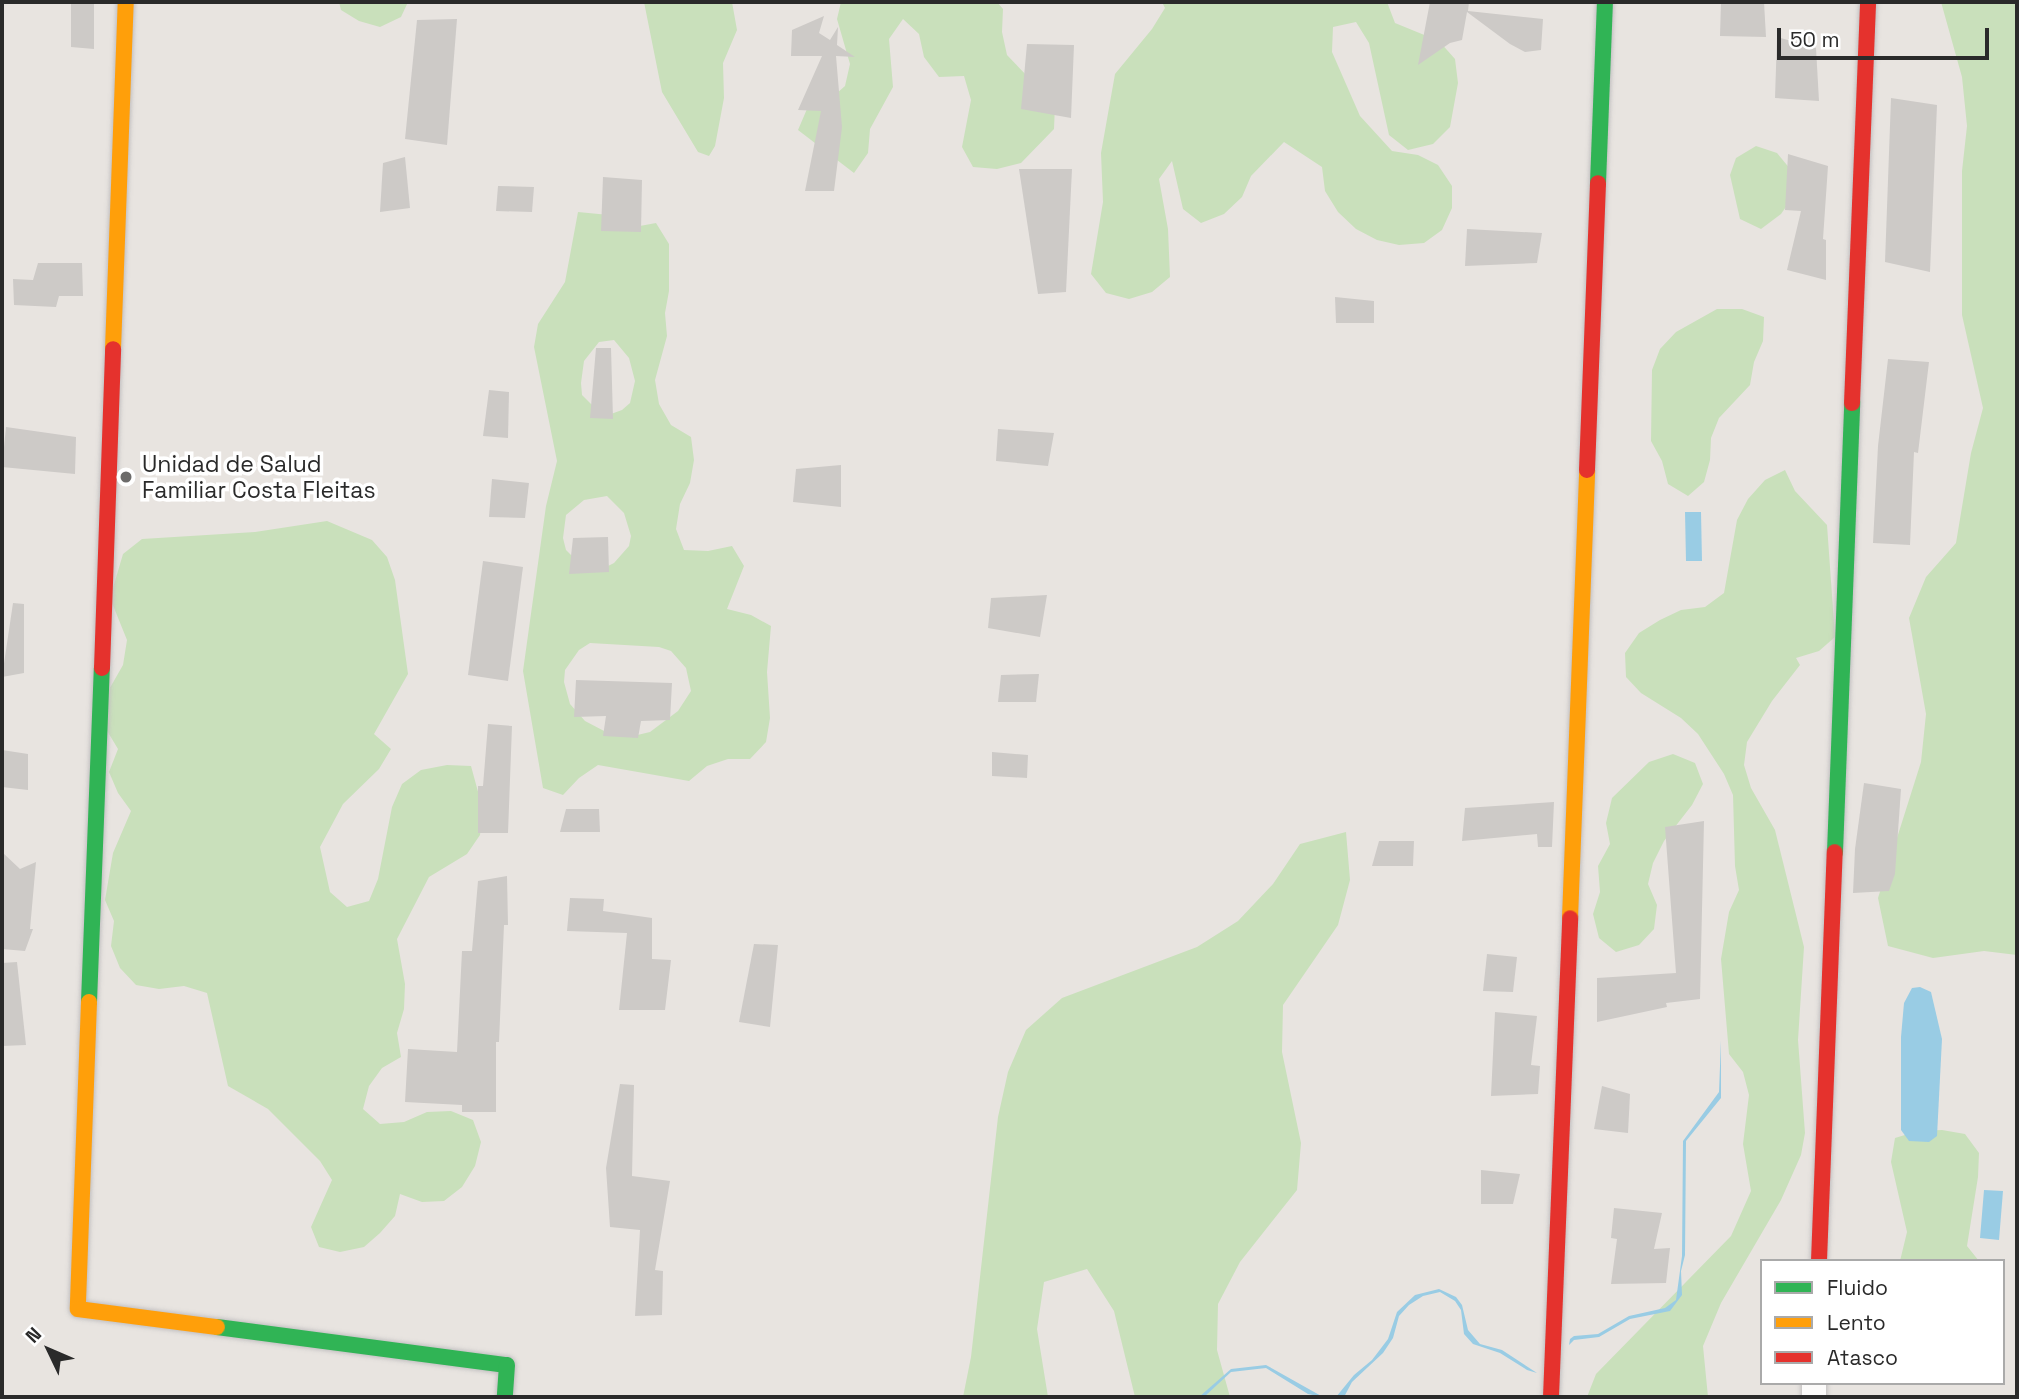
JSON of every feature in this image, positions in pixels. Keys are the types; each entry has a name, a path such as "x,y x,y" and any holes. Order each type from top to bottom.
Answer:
{"street":[{"path":"126,2 78,1308 507,1365 505,1397"},
{"path":"1551,1397 1605,2"},
{"path":"1819,1259 1868,2"}],"green space":[{"path":"339,2 408,2 401,17 380,27 359,21 341,10"},
{"path":"644,2 732,2 737,30 723,63 724,98 715,146 709,156 698,152 662,92"},
{"path":"841,2 997,2 1003,9 1002,32 1007,55 1055,105 1054,129 1021,163 997,169 973,167 962,147 971,100 964,76 939,77 924,57 919,34 903,19 889,39 893,87 870,129 868,153 854,173 798,130 807,109 828,101 845,86 850,64 837,19"},
{"path":"1162,2 1387,2 1395,23 1439,41 1455,59 1458,83 1450,127 1433,144 1408,150 1389,135 1369,43 1356,22 1333,27 1332,52 1360,116 1392,151 1418,155 1438,165 1452,186 1452,208 1442,230 1424,243 1399,245 1377,240 1356,229 1338,212 1325,191 1322,167 1284,142 1251,176 1242,197 1224,214 1201,223 1183,209 1172,161 1159,179 1168,229 1170,277 1152,292 1129,299 1106,293 1091,274 1103,202 1101,153 1115,74 1152,29 1165,8"},
{"path":"1941,2 2017,2 2017,955 1984,951 1933,958 1888,946 1878,898 1921,762 1926,714 1909,618 1926,577 1956,543 1971,453 1983,408 1962,315 1962,171 1967,126 1962,77"},
{"path":"1756,146 1777,153 1791,170 1795,194 1781,214 1761,229 1740,219 1730,175 1736,158"},
{"path":"578,212 609,215 629,228 656,223 669,244 669,291 665,313 667,336 655,380 659,404 671,425 691,437 694,460 690,483 680,504 676,529 684,550 708,551 732,546 744,566 727,609 751,615 771,626 767,672 770,718 766,742 750,759 728,759 707,766 689,781 598,765 579,778 563,795 543,788 523,671 546,506 557,461 534,347 538,324 565,282","holes":["614,340 629,358 635,381 630,403 611,414 599,412 582,395 581,383 584,361 599,342","607,496 624,513 631,536 629,546 614,563 604,568 582,566 566,550 563,538 566,515 584,500","590,643 659,647 671,651 686,668 691,691 678,711 650,732 629,737 606,732 585,721 570,704 564,682 565,670 579,650"]},
{"path":"1717,309 1742,309 1764,317 1763,341 1754,362 1750,385 1719,418 1711,438 1710,460 1704,482 1688,496 1668,484 1662,461 1651,441 1652,370 1660,349 1676,332"},
{"path":"1785,470 1795,491 1827,525 1835,637 1819,651 1796,658 1800,665 1772,701 1747,742 1744,765 1751,788 1775,830 1804,947 1798,1040 1805,1133 1801,1155 1781,1200 1721,1303 1703,1346 1708,1397 1587,1397 1596,1374 1731,1236 1751,1191 1743,1144 1749,1095 1743,1072 1729,1054 1721,959 1729,912 1739,890 1735,866 1733,795 1724,774 1698,734 1681,718 1641,693 1626,677 1625,653 1639,633 1660,620 1681,610 1705,607 1724,593 1737,520 1748,499 1765,480"},
{"path":"327,521 372,540 387,557 395,580 408,674 374,734 391,749 379,769 343,804 320,847 330,892 347,907 369,901 378,879 392,807 402,784 421,770 447,765 471,766 483,810 480,835 467,854 429,877 397,939 405,984 404,1009 397,1033 401,1057 382,1068 369,1086 363,1109 380,1124 404,1122 427,1112 451,1111 473,1120 481,1142 475,1166 462,1187 444,1201 422,1202 400,1194 395,1216 380,1233 364,1247 340,1252 319,1247 311,1227 332,1180 320,1161 268,1109 228,1086 207,993 184,986 159,989 136,985 120,968 111,946 114,921 105,900 113,853 131,811 118,793 109,772 118,749 106,729 99,707 123,665 127,640 110,598 123,554 142,539 255,532"},
{"path":"1673,754 1695,763 1703,784 1692,805 1664,841 1653,863 1648,884 1657,905 1654,929 1639,945 1616,952 1599,938 1593,914 1600,892 1598,866 1610,844 1606,823 1612,798 1649,762"},
{"path":"1346,832 1350,880 1338,925 1283,1005 1282,1052 1301,1143 1297,1190 1240,1262 1218,1304 1217,1350 1230,1397 1135,1397 1114,1311 1087,1269 1044,1282 1037,1329 1048,1397 963,1397 971,1357 998,1117 1008,1072 1026,1030 1062,998 1197,947 1238,921 1273,884 1300,844"},
{"path":"1942,1130 1965,1134 1979,1153 1967,1246 1977,1259 1900,1259 1907,1232 1891,1162 1895,1138 1918,1131"}],"water":[{"path":"1685,512 1701,512 1702,561 1686,561"},
{"path":"1920,987 1931,992 1942,1039 1937,1136 1929,1142 1909,1141 1901,1130 1901,1037 1904,1003 1912,988"},
{"path":"1721,1040 1721,1098 1686,1141 1682,1295 1670,1311 1630,1319 1599,1337 1574,1340 1569,1345 1574,1336 1598,1334 1629,1316 1665,1308 1676,1300 1682,1256 1683,1141 1719,1092"},
{"path":"1984,1190 2003,1191 1999,1240 1980,1238"},
{"path":"1439,1289 1456,1297 1462,1305 1468,1330 1480,1344 1502,1350 1537,1373 1527,1370 1500,1353 1473,1344 1464,1334 1461,1310 1455,1301 1440,1292 1423,1296 1409,1305 1399,1316 1393,1338 1383,1353 1352,1382 1344,1397 1336,1397 1354,1375 1372,1360 1388,1339 1397,1312 1415,1295"},
{"path":"1266,1365 1323,1397 1308,1394 1266,1368 1231,1372 1204,1397 1199,1397 1231,1369"}],"building":[{"path":"71,2 94,2 94,49 71,47"},
{"path":"1430,2 1469,2 1468,11 1543,19 1541,50 1525,52 1467,12 1462,40 1450,43 1418,65"},
{"path":"1721,2 1764,2 1766,37 1720,36"},
{"path":"824,16 819,33 830,40 838,27 837,45 855,57 836,56 842,127 834,191 805,191 821,111 798,110 822,56 791,56 792,30"},
{"path":"457,19 447,145 405,139 417,20"},
{"path":"1777,37 1816,48 1819,101 1775,98"},
{"path":"1027,44 1074,45 1071,118 1021,109"},
{"path":"1891,98 1937,105 1930,272 1885,262"},
{"path":"1788,154 1828,166 1823,239 1826,240 1826,280 1787,270 1801,211 1785,210"},
{"path":"405,157 410,208 380,212 383,163"},
{"path":"1019,169 1072,169 1066,292 1038,294"},
{"path":"603,177 642,180 641,232 601,231"},
{"path":"498,186 534,187 532,212 496,211"},
{"path":"1467,229 1542,233 1537,263 1465,266"},
{"path":"38,263 82,263 83,296 59,296 56,307 14,305 13,279 33,280"},
{"path":"1335,297 1374,301 1374,323 1336,323"},
{"path":"596,348 611,348 613,419 590,418"},
{"path":"1888,359 1929,362 1918,453 1914,452 1910,545 1873,543 1878,446"},
{"path":"489,390 509,392 508,438 483,436"},
{"path":"6,427 76,437 75,474 2,467"},
{"path":"998,429 1054,433 1048,466 996,461"},
{"path":"841,465 841,507 793,502 796,469"},
{"path":"492,479 529,483 525,518 489,517"},
{"path":"608,537 609,572 569,574 573,538"},
{"path":"483,561 523,567 508,681 468,675"},
{"path":"1047,595 1040,637 988,628 991,598"},
{"path":"13,603 24,604 24,673 2,677"},
{"path":"1039,674 1036,702 998,702 1001,675"},
{"path":"576,680 672,683 670,720 641,721 638,738 603,736 606,716 574,717"},
{"path":"488,724 512,726 508,833 478,833 478,786 483,786"},
{"path":"2,750 28,754 28,790 2,787"},
{"path":"992,752 1028,755 1027,778 992,776"},
{"path":"1864,783 1901,789 1895,874 1889,891 1853,893 1855,849"},
{"path":"1554,802 1552,847 1538,847 1537,834 1462,841 1465,808"},
{"path":"566,809 599,809 600,832 560,832"},
{"path":"1704,821 1700,999 1666,1003 1667,1007 1597,1022 1597,978 1676,973 1665,827"},
{"path":"1379,841 1414,841 1413,866 1372,866"},
{"path":"2,852 20,869 36,862 30,929 33,929 25,951 2,949"},
{"path":"507,876 508,925 504,925 499,1042 496,1042 496,1112 462,1112 462,1105 405,1102 408,1049 457,1052 462,951 472,951 478,881"},
{"path":"570,898 604,899 603,911 652,918 652,959 671,960 665,1010 619,1010 627,933 567,931"},
{"path":"754,944 778,945 770,1027 739,1022"},
{"path":"1487,954 1517,957 1513,992 1483,991"},
{"path":"17,962 26,1045 2,1046 2,963"},
{"path":"1495,1012 1537,1016 1531,1065 1540,1066 1538,1094 1491,1096"},
{"path":"620,1084 634,1085 632,1176 670,1181 655,1270 663,1271 662,1315 635,1316 640,1230 610,1227 606,1168"},
{"path":"1602,1086 1630,1094 1628,1133 1594,1129"},
{"path":"1481,1170 1520,1174 1513,1204 1481,1204"},
{"path":"1614,1208 1662,1213 1654,1249 1670,1248 1666,1283 1611,1284 1617,1239 1611,1238"}],"traffic: fast":[{"path":"1598,183 1605,2"},
{"path":"1835,852 1852,403"},
{"path":"89,1002 102,668"},
{"path":"217,1327 507,1365 505,1397"}],"traffic: slow":[{"path":"113,349 126,2"},
{"path":"1570,918 1587,470"},
{"path":"89,1002 78,1309 217,1327"}],"traffic: jam":[{"path":"1852,403 1868,2"},
{"path":"1587,470 1598,183"},
{"path":"102,668 113,349"},
{"path":"1819,1259 1835,852"},
{"path":"1551,1397 1570,918"}],"place":[{"name":"Unidad de Salud Familiar Costa Fleitas","path":"126,477"}]}
